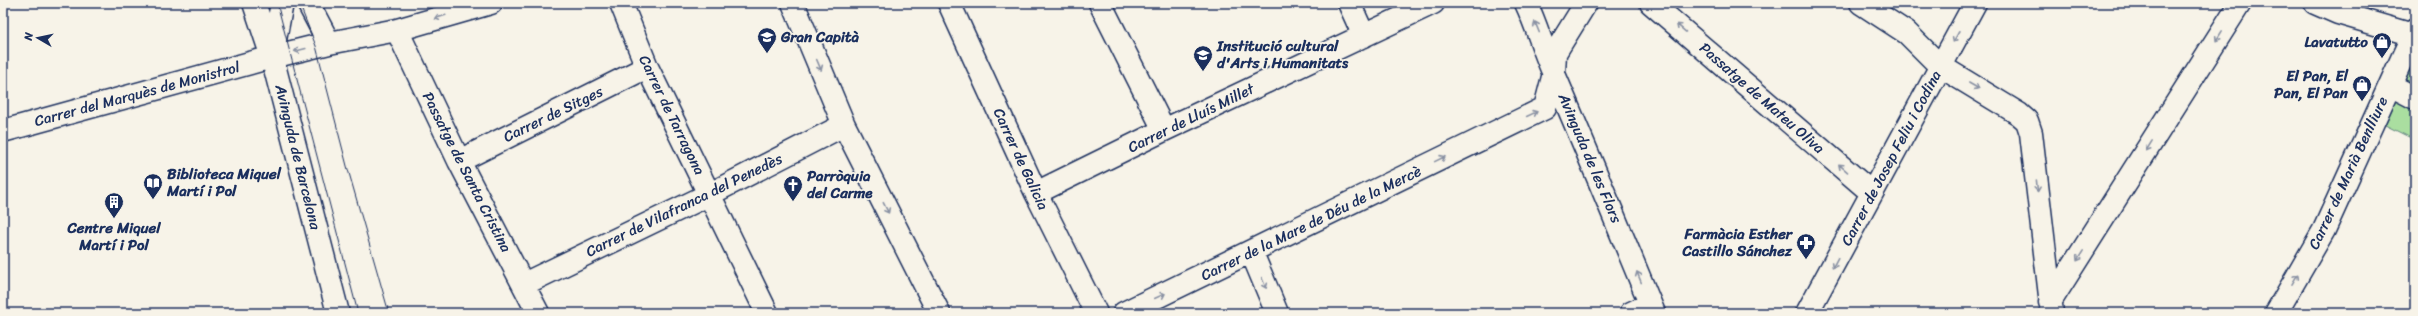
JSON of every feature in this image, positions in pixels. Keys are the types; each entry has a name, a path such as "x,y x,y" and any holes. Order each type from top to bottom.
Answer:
{"street":[{"name":"Avinguda de Barcelona","path":"254,3 272,57 338,313"},
{"path":"272,57 282,3"},
{"path":"308,3 329,43"},
{"name":"Carrer del Marquès de Monistrol","path":"3,131 272,57 329,43 397,30 491,3"},
{"name":"Carrer de Tarragona","path":"621,3 647,67 767,313"},
{"path":"793,3 844,125 939,313"},
{"name":"Carrer de Galicia","path":"949,3 1036,193 1096,313"},
{"path":"1100,3 1164,130"},
{"path":"1349,3 1364,36"},
{"name":"Carrer de Lluís Millet","path":"1036,193 1164,130 1433,3"},
{"name":"Avinguda de les Flors","path":"1526,3 1537,25 1554,74 1573,113 1645,310"},
{"name":"Carrer de la Mare de Déu de la Mercè","path":"1124,313 1545,108 1554,74 1555,53 1586,3"},
{"name":"Passatge de Mateu Oliva","path":"1651,3 1872,193"},
{"path":"1861,3 1907,33 1940,66 2010,107 2027,121 2032,133 2051,307"},
{"name":"Carrer de Josep Feliu i Codina","path":"1807,313 1975,3"},
{"path":"2051,307 2240,3"},
{"path":"2315,3 2338,13 2414,33"},
{"name":"Passatge de Santa Cristina","path":"397,30 459,161 538,313"},
{"name":"Carrer de Marià Benlliure","path":"2276,313 2324,230 2414,33"},
{"name":"Carrer de Sitges","path":"459,161 647,67"},
{"path":"2390,85 2415,98"},
{"name":"Carrer de Vilafranca del Penedès","path":"524,284 710,194 844,125"},
{"path":"1252,252 1277,313"}],"green space":[{"path":"2415,59 2415,140 2385,125"}],"tram line":[{"path":"277,3 358,313"},
{"path":"299,3 316,46 347,166 389,313"}],"place":[{"name":"Gran Capità","path":"767,54"},
{"name":"Lavatutto","path":"2382,59"},
{"name":"Institució cultural d'Arts i Humanitats","path":"1203,72"},
{"name":"El Pan, El Pan, El Pan","path":"2362,102"},
{"name":"Biblioteca Miquel Martí i Pol","path":"153,200"},
{"name":"Parròquia del Carme","path":"793,202"},
{"name":"Centre Miquel Martí i Pol","path":"114,219"},
{"name":"Farmàcia Esther Castillo Sánchez","path":"1806,260"}]}
